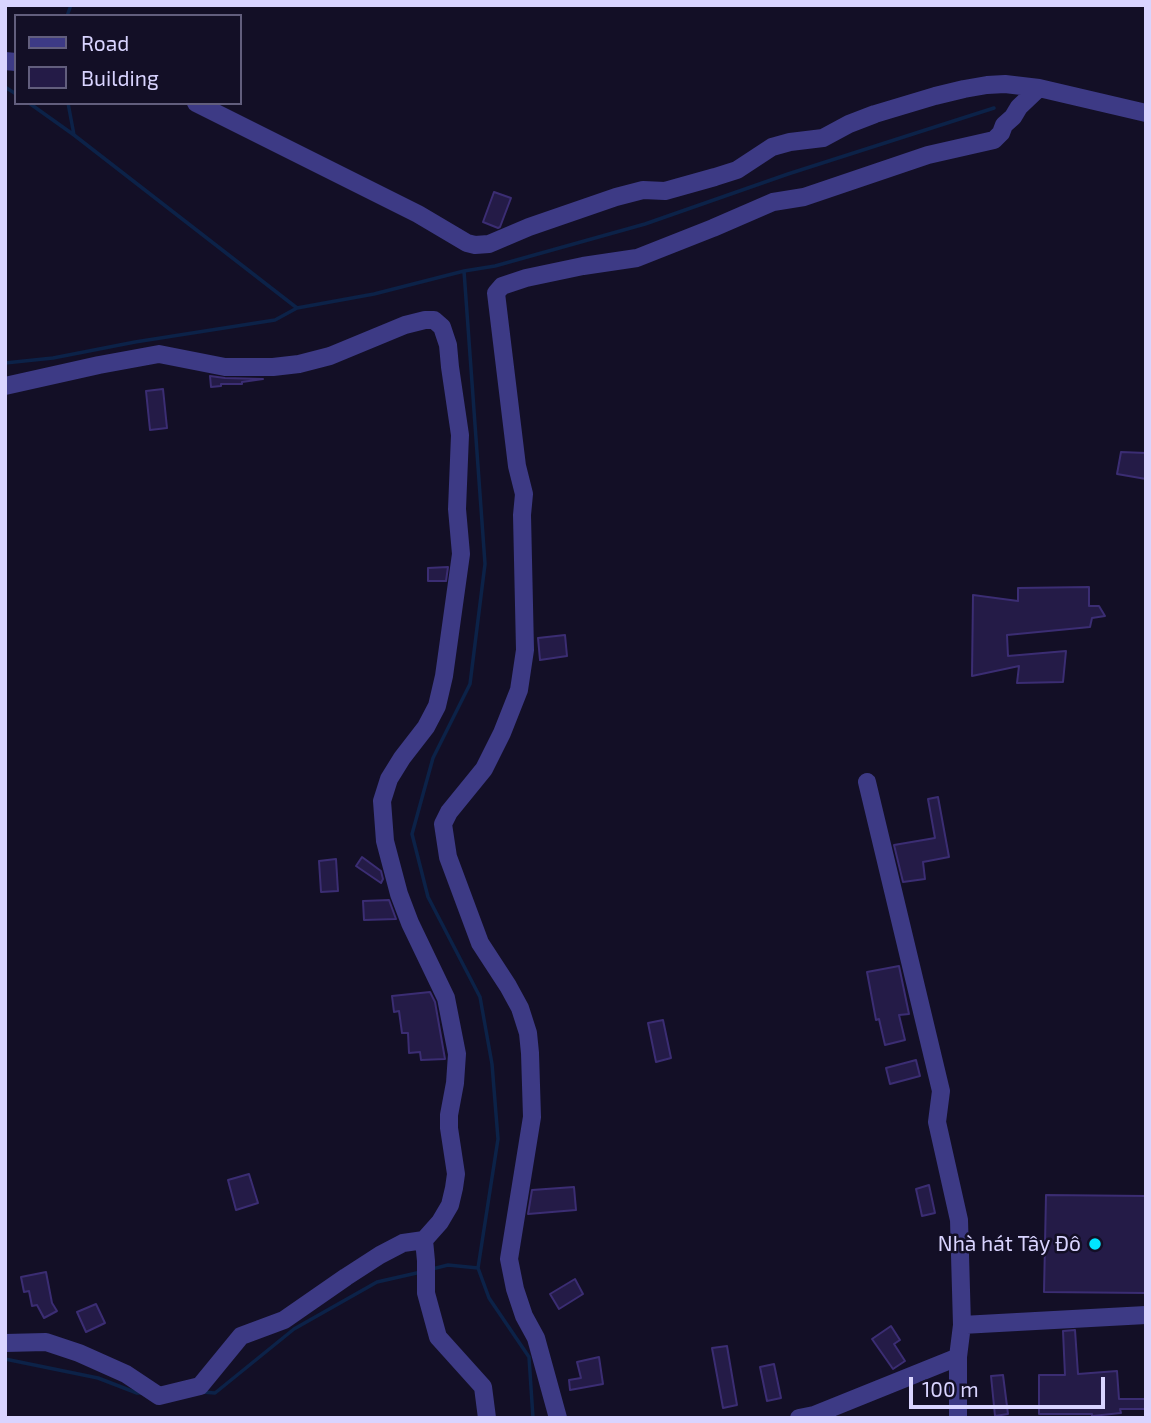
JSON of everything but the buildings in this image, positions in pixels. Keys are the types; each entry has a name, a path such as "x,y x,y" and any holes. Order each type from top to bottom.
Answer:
{"street":[{"path":"200,105 418,214 467,243 481,245 616,197 643,190 666,191 737,170 772,147 823,138 875,114 935,96 987,85 1039,88 1146,113"},
{"path":"558,1418 536,1338 514,1289 509,1259 532,1117 528,1033 520,1008 508,985 480,943 448,857 443,824 449,812 484,769 502,733 519,690 525,650 522,515 524,494 517,466 496,293 502,286 526,278 637,258 773,202 804,197 928,155 994,140 1004,125 1039,88"},
{"path":"5,386 159,354 225,367 299,364 330,356 415,323 434,320 442,327 449,345 460,435 457,509 461,554 444,676 437,706 426,727 389,779 383,800 385,841 393,872 410,923 446,998 457,1054 449,1115 456,1174 450,1205 440,1222 424,1240 403,1243 380,1255 285,1320 241,1336 200,1386 159,1396 126,1374 79,1353 46,1342 5,1343"},
{"path":"867,782 941,1091 937,1122 959,1220 962,1325 958,1357 958,1418"},
{"path":"424,1240 426,1293 438,1337 483,1387 487,1418"},
{"path":"962,1325 1146,1315"},
{"path":"799,1418 814,1415 958,1357"}],"waterway":[{"path":"68,14 71,5"},
{"path":"5,87 14,93"},
{"path":"32,105 297,308"},
{"path":"68,105 74,135"},
{"path":"464,271 495,266 645,224 788,174 994,108"},
{"path":"5,363 53,358 275,320 297,308 374,294 464,271 485,564 470,684 433,758 412,834 428,897 480,997 492,1064 498,1139 478,1268 489,1298 529,1357 533,1418"},
{"path":"432,1269 448,1265 478,1268"},
{"path":"202,1392 215,1393 294,1329 377,1282 421,1272"},
{"path":"5,1359 98,1378 142,1393"}],"place":[{"name":"Nhà hát Tây Đô","path":"1095,1244"}]}
